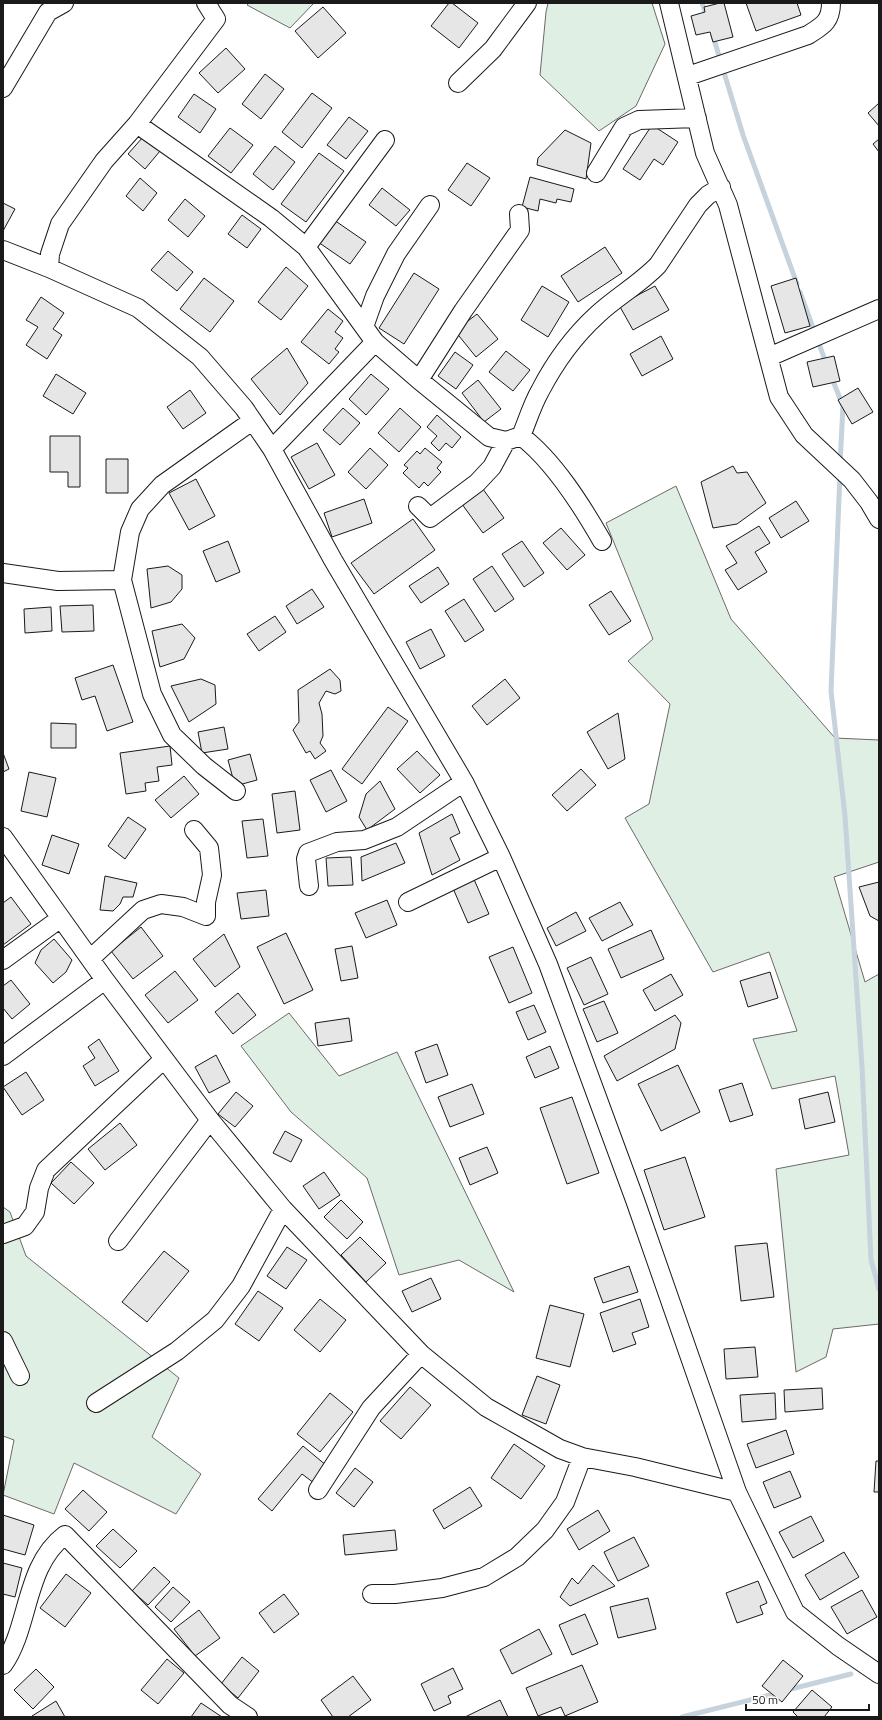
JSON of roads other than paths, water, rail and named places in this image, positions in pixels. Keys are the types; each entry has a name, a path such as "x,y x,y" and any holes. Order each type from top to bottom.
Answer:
{"street":[{"path":"3,88 48,12 64,3"},
{"path":"49,268 50,254 60,224 104,161 137,124 216,20 206,3"},
{"path":"669,3 688,76 705,153 728,205 779,397 804,435 852,480 874,498 879,519"},
{"path":"688,76 808,35 824,24 831,13 831,3"},
{"path":"458,83 493,50 520,8"},
{"path":"596,173 624,127 639,120 697,118"},
{"path":"137,124 271,218 306,247 369,335 419,380 490,437 514,439 532,445 546,460 585,512 602,541"},
{"path":"306,247 385,140"},
{"path":"418,506 430,518 477,483 514,439 540,391 565,351 583,329 598,314 658,265 698,205 708,195 721,187"},
{"path":"272,449 369,335 375,296 396,254 430,205"},
{"path":"419,380 463,311 520,230 519,214"},
{"path":"3,250 49,268 138,308 200,357 244,408 272,449 333,560 464,782 502,857 548,964 635,1200 737,1492 795,1612 838,1646 879,1674"},
{"path":"768,357 879,309"},
{"path":"236,791 204,766 172,735 152,694 122,580 130,532 140,509 162,484 252,421"},
{"path":"3,573 58,581 122,580"},
{"path":"309,886 306,859 308,853 337,842 364,840 397,827 464,782"},
{"path":"90,959 143,910 161,904 183,907 206,916 206,902 212,875 209,848 194,830"},
{"path":"3,837 9,857 61,918 105,980 210,1120 283,1209 420,1354 486,1407 560,1449 582,1457 635,1467 737,1492"},
{"path":"408,902 502,857"},
{"path":"3,960 61,918"},
{"path":"3,1056 105,980"},
{"path":"3,1234 24,1226 36,1212 39,1188 46,1170 164,1059"},
{"path":"118,1241 210,1120"},
{"path":"96,1403 177,1351 215,1320 241,1286 283,1209"},
{"path":"3,1341 20,1376"},
{"path":"318,1490 371,1408 420,1354"},
{"path":"372,1594 395,1594 442,1588 484,1577 517,1557 545,1530 564,1502 582,1457"},
{"path":"3,1665 11,1654 39,1567 55,1542 65,1535 230,1705 248,1717"}],"waterway":[{"path":"702,3 707,17"},
{"path":"713,36 743,135 797,284"},
{"path":"800,292 826,363"},
{"path":"831,376 843,406 840,464"},
{"path":"840,474 831,691 845,816 862,1067 871,1260 879,1289"},
{"path":"787,1690 851,1674"},
{"path":"682,1717 778,1693"}]}
